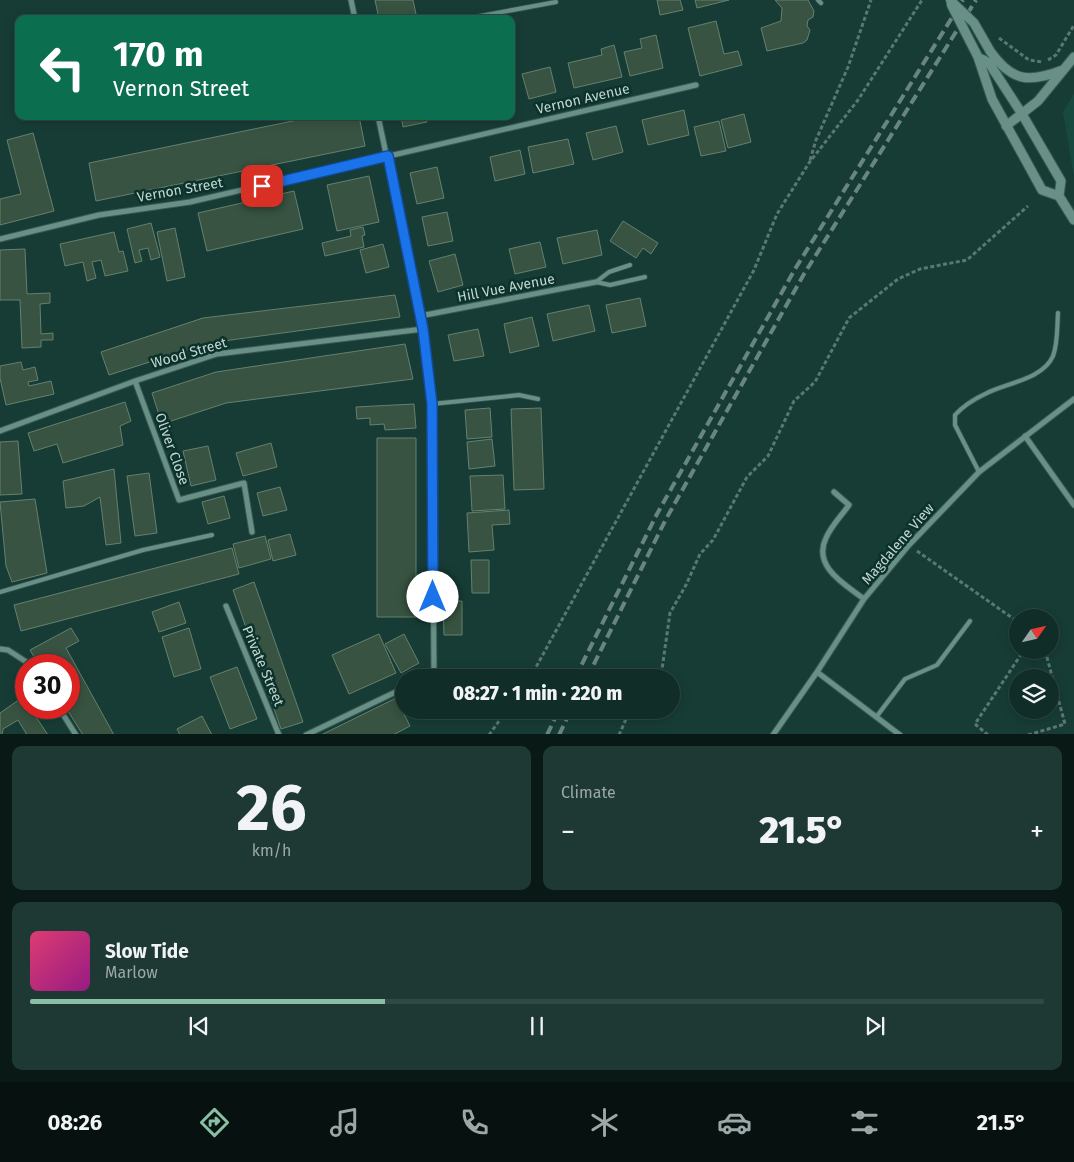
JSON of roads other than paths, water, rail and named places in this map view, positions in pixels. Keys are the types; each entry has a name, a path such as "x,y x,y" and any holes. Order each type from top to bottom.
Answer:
{"street":[{"path":"351,0 354,15"},
{"path":"949,0 974,23 1001,66 1020,78 1042,78 1066,68"},
{"path":"949,0 978,57 992,98 1042,190 1058,196 1074,220"},
{"path":"978,57 989,63 1022,114 1060,180 1058,196"},
{"path":"1006,126 1038,101 1074,57"},
{"name":"Vernon Avenue","path":"388,156 696,85"},
{"path":"379,120 423,329 432,404 434,669"},
{"name":"Vernon Street","path":"3,238 98,215 190,202 388,156"},
{"name":"Hill Vue Avenue","path":"420,316 596,282"},
{"name":"Wood Street","path":"0,431 135,381 217,354 423,329"},
{"name":"Oliver Close","path":"135,381 179,500 244,483 252,532"},
{"name":"Magdalene View","path":"772,734 817,672 864,599 909,545 978,472 1074,399"},
{"path":"1025,436 1074,505"},
{"path":"834,492 849,505 825,539 824,560 830,573 864,599"},
{"name":"Private Street","path":"226,606 279,734"},
{"path":"0,649 8,650 15,654"},
{"path":"817,672 900,734"},
{"path":"306,734 395,692"},
{"path":"66,719 76,734"}],"lane":[{"path":"486,15 556,2"},
{"path":"596,282 609,272 630,265"},
{"path":"596,282 610,285 645,277"},
{"path":"978,472 955,425 955,414 966,404 987,392 1025,378 1044,368 1053,356 1058,313"},
{"path":"432,404 519,395 538,398"},
{"path":"0,592 143,550 212,535"},
{"path":"877,716 905,678 937,665 970,621"}],"railway":[{"path":"580,669 657,514 795,269 963,0"},
{"path":"591,669 666,519 804,274 976,0"},
{"path":"547,734 555,719"},
{"path":"559,734 567,719"}]}
